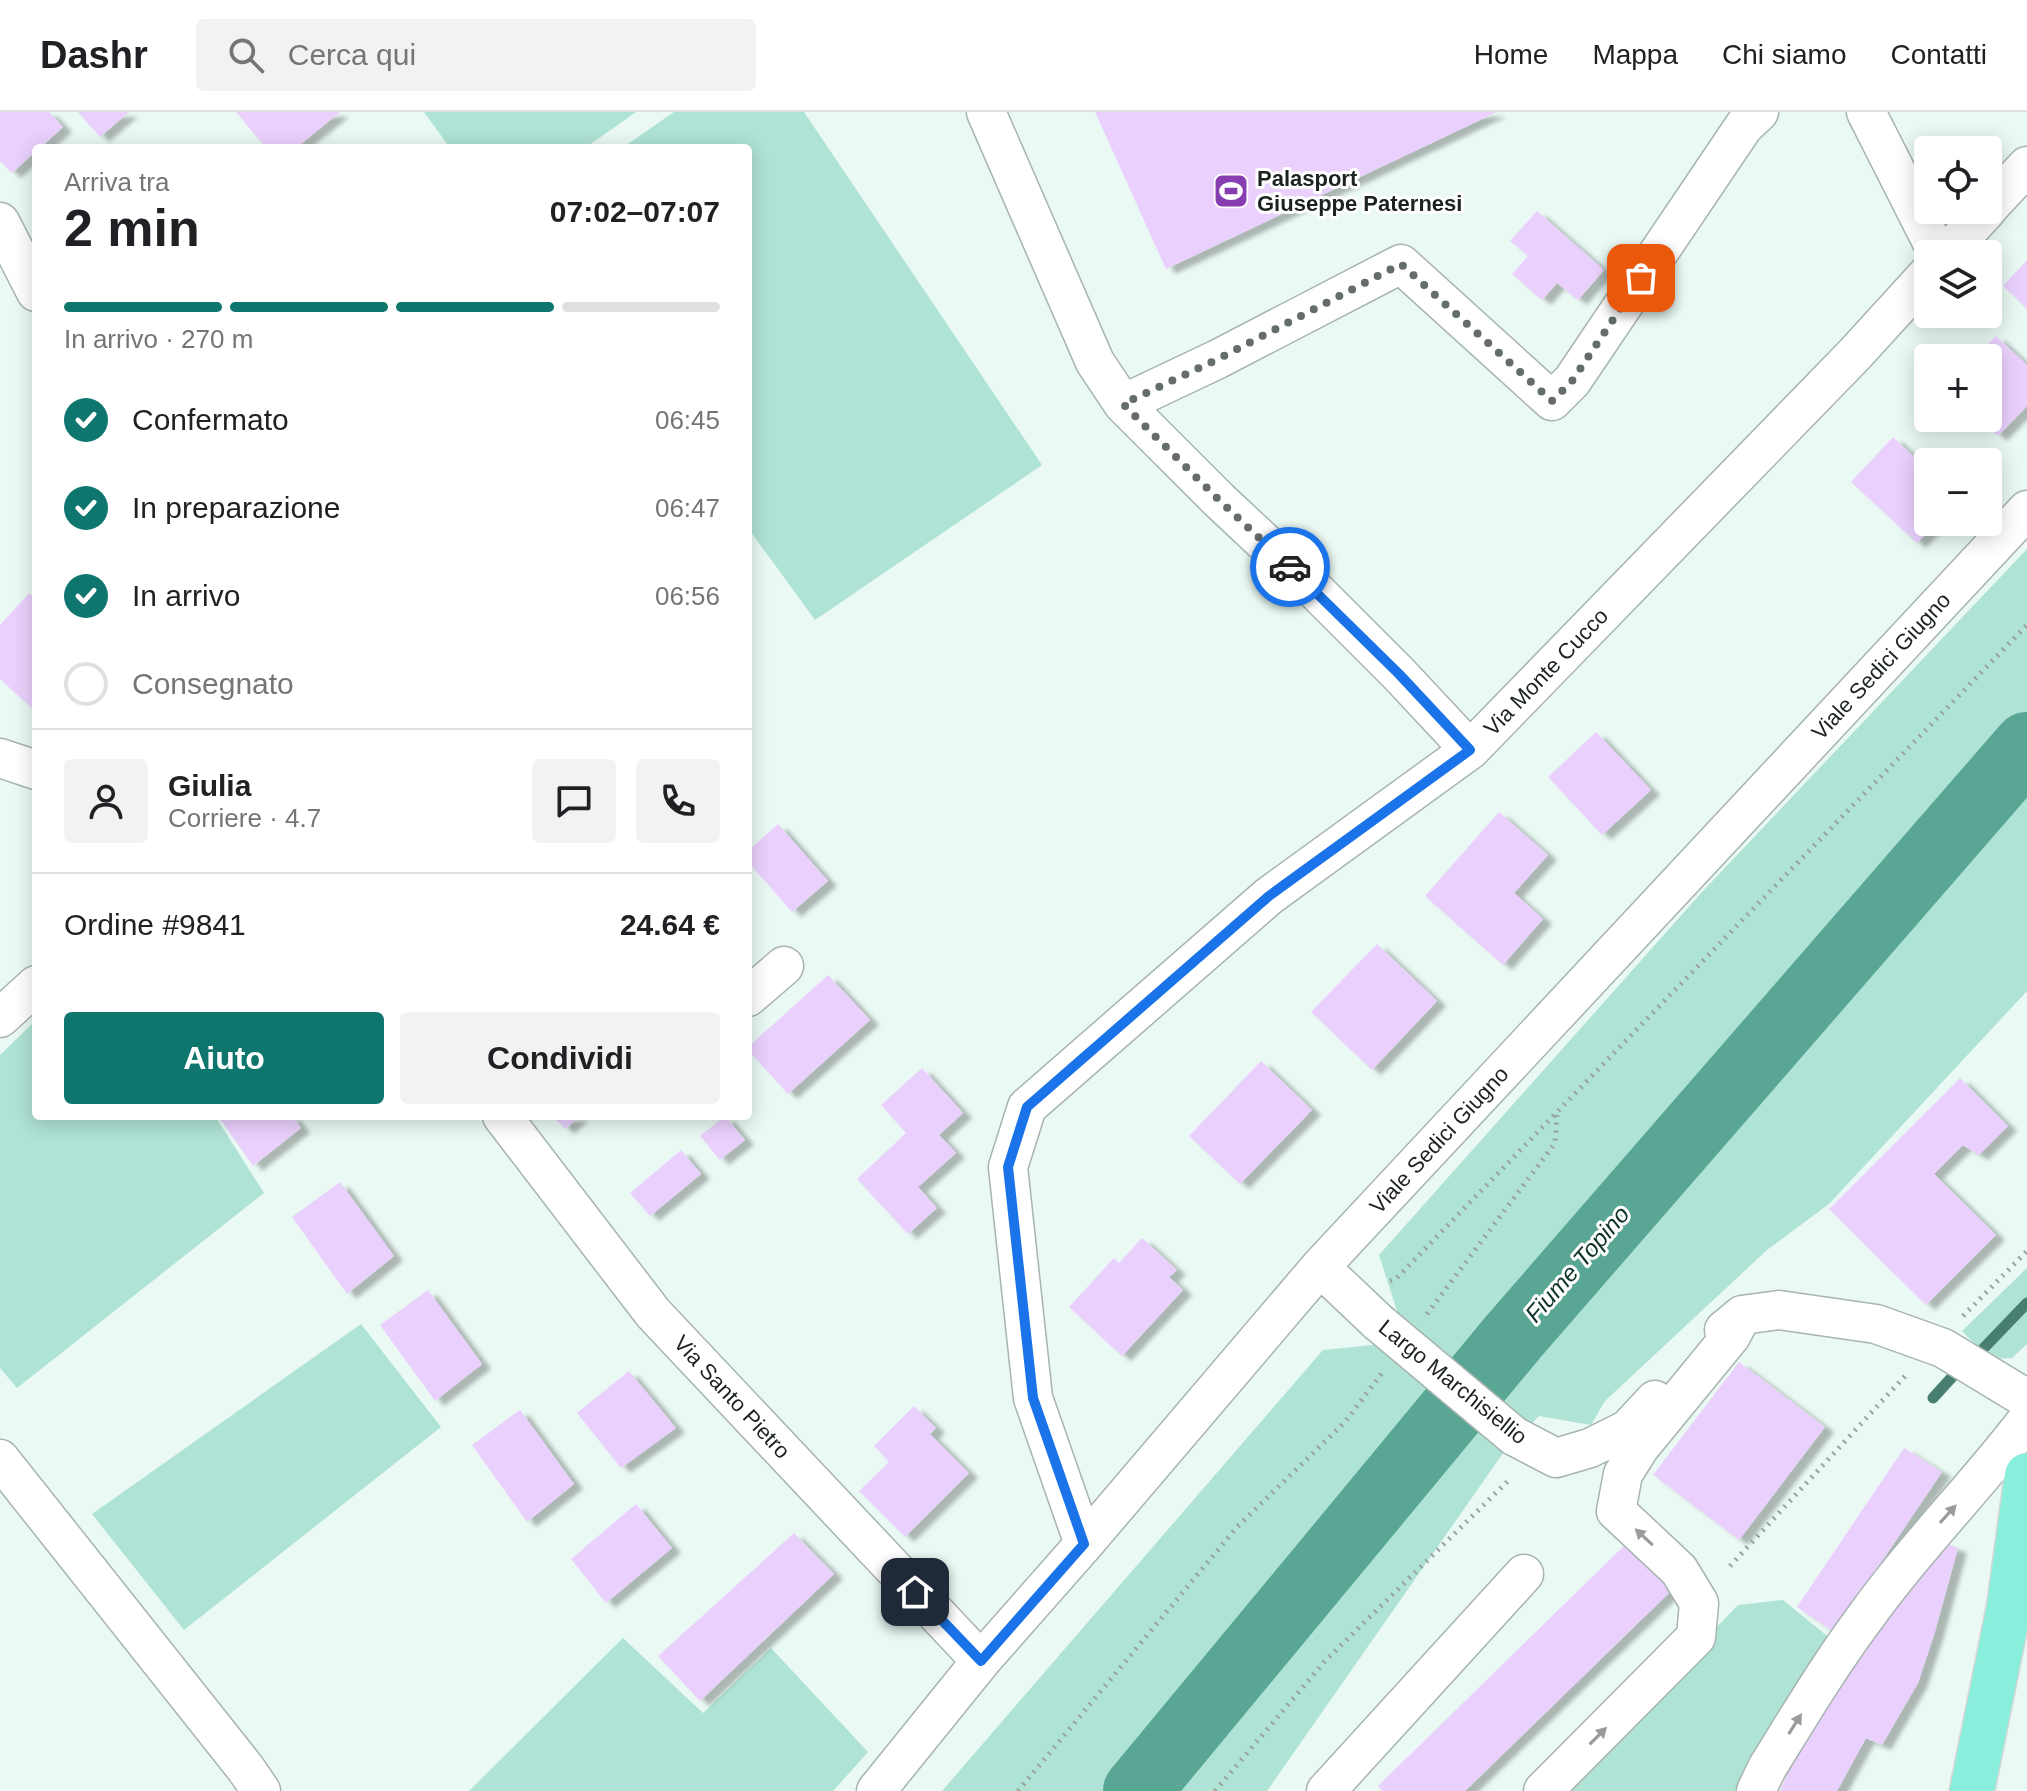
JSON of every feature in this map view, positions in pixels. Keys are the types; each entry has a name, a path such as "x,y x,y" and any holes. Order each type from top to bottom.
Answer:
{"main road":[{"path":"1972,1791 2018,1609 2027,1475"}],"street":[{"path":"986,112 1095,362 1123,404 1313,588 1470,750"},
{"path":"1123,404 1218,359 1401,264 1552,401 1572,381 1744,126 1759,112"},
{"path":"1866,112 1931,240"},
{"path":"2002,193 2027,166"},
{"path":"0,222 32,284"},
{"path":"1959,240 1973,224"},
{"name":"Via Monte Cucco","path":"1084,1544 1033,1398 1008,1167 1027,1107 1269,896 1470,750 1914,289"},
{"name":"Viale Sedici Giugno","path":"876,1791 981,1661 1084,1544 1333,1279 2027,510"},
{"path":"0,758 32,769"},
{"path":"752,994 784,966"},
{"path":"0,1018 32,989"},
{"name":"Via Santo Pietro","path":"505,1120 653,1313 981,1661"},
{"name":"Largo Marchisiellio","path":"1333,1279 1378,1322 1527,1443 1556,1458 1590,1448 1628,1429 1706,1344 1742,1315"},
{"path":"1543,1791 1696,1637 1699,1603 1679,1570 1616,1511 1623,1474 1640,1447 1731,1336 1742,1315 1779,1310 1876,1324 1943,1348 2027,1399"},
{"path":"1756,1791 1767,1768 1864,1619 2027,1420"},
{"path":"0,1459 261,1791"},
{"path":"1326,1791 1524,1574"}],"path":[{"path":"1333,1279 1396,1279 2027,625"},
{"path":"1427,1315 1555,1143 1557,1113"},
{"path":"1730,1566 1934,1345 2027,1251"},
{"path":"1018,1791 1237,1527 1345,1422 1390,1363"},
{"path":"1215,1791 1325,1661 1527,1443"}],"green space":[{"path":"424,112 636,112 591,144 447,144"},
{"path":"674,112 804,112 1042,465 815,620 752,533 752,144 628,144"},
{"path":"2027,549 2027,991 1829,1204 1767,1250 1605,1401 1591,1425 1539,1416 1501,1456 1267,1791 942,1791 1323,1350 1383,1344 1399,1317 1379,1255 1702,892"},
{"path":"32,1024 32,1120 218,1120 264,1193 17,1388 0,1368 0,1055"},
{"path":"2027,1268 2027,1344 2012,1358 1990,1359 1962,1331"},
{"path":"361,1324 441,1427 184,1630 92,1514"},
{"path":"1783,1600 1837,1644 1748,1791 1559,1791 1738,1605"},
{"path":"623,1638 703,1713 771,1648 868,1752 833,1791 469,1791"}],"building":[{"path":"0,112 49,112 63,127 44,144 32,144 32,155 12,173 0,161"},
{"path":"78,112 129,112 100,137"},
{"path":"236,112 340,112 301,144 263,144"},
{"name":"Palasport Giuseppe Paternesi","path":"1095,112 1497,112 1166,269"},
{"path":"1537,211 1604,270 1578,300 1557,283 1542,300 1512,274 1528,256 1510,241"},
{"path":"2027,260 2027,309 2003,286"},
{"path":"1996,336 2027,365 2027,406 2002,432 2002,344 1988,344"},
{"path":"1893,437 1914,457 1914,536 1924,536 1917,543 1851,482"},
{"path":"29,593 32,596 32,708 0,679 0,625"},
{"path":"1596,732 1651,790 1602,835 1548,777"},
{"path":"1499,812 1548,855 1514,893 1543,919 1503,965 1425,896"},
{"path":"778,824 828,881 792,912 752,867 752,847"},
{"path":"1377,944 1437,1001 1372,1070 1311,1012"},
{"path":"828,975 870,1020 788,1094 752,1054 752,1043"},
{"path":"1261,1061 1312,1110 1240,1184 1189,1136"},
{"path":"922,1068 963,1113 939,1135 956,1153 918,1187 937,1208 908,1234 857,1179 906,1133 881,1105"},
{"path":"1960,1078 2008,1126 1979,1155 1963,1145 1934,1174 1996,1235 1926,1305 1829,1209"},
{"path":"221,1120 295,1120 301,1128 253,1166"},
{"path":"557,1120 575,1120 565,1129"},
{"path":"720,1120 728,1120 745,1140 720,1160 700,1136"},
{"path":"681,1150 701,1174 650,1216 630,1193"},
{"path":"340,1182 394,1256 347,1294 292,1217"},
{"path":"1142,1238 1177,1270 1169,1277 1183,1290 1122,1356 1069,1307 1114,1258 1119,1263"},
{"path":"428,1290 482,1364 435,1401 380,1325"},
{"path":"1739,1362 1825,1427 1739,1540 1653,1475"},
{"path":"629,1371 676,1428 621,1468 577,1413"},
{"path":"914,1406 936,1428 930,1434 969,1473 905,1537 859,1491 889,1462 874,1446"},
{"path":"520,1410 574,1484 527,1522 472,1445"},
{"path":"1904,1448 1942,1472 1834,1632 1797,1607"},
{"path":"636,1504 672,1548 606,1603 571,1559"},
{"path":"794,1533 834,1574 700,1701 658,1656"},
{"path":"1629,1541 1674,1588 1465,1791 1382,1791 1378,1786"},
{"path":"1940,1542 1958,1548 1934,1635 1918,1683 1882,1745 1866,1738 1837,1791 1780,1791 1791,1764 1864,1650"}],"waterway":[{"name":"Fiume Topino","path":"1137,1791 1514,1336 2027,746"},
{"path":"1981,1351 2027,1303"},
{"path":"1933,1398 1953,1376"}],"way so far":[{"path":"1290,567 1123,404 1218,359 1401,264 1552,401 1572,381 1641,278"}],"place":[{"name":"Palasport Giuseppe Paternesi","path":"1231,191"}],"route":[{"path":"915,1592 981,1661 1084,1544 1033,1398 1008,1167 1027,1107 1269,896 1470,750 1399,674 1290,567"}]}
